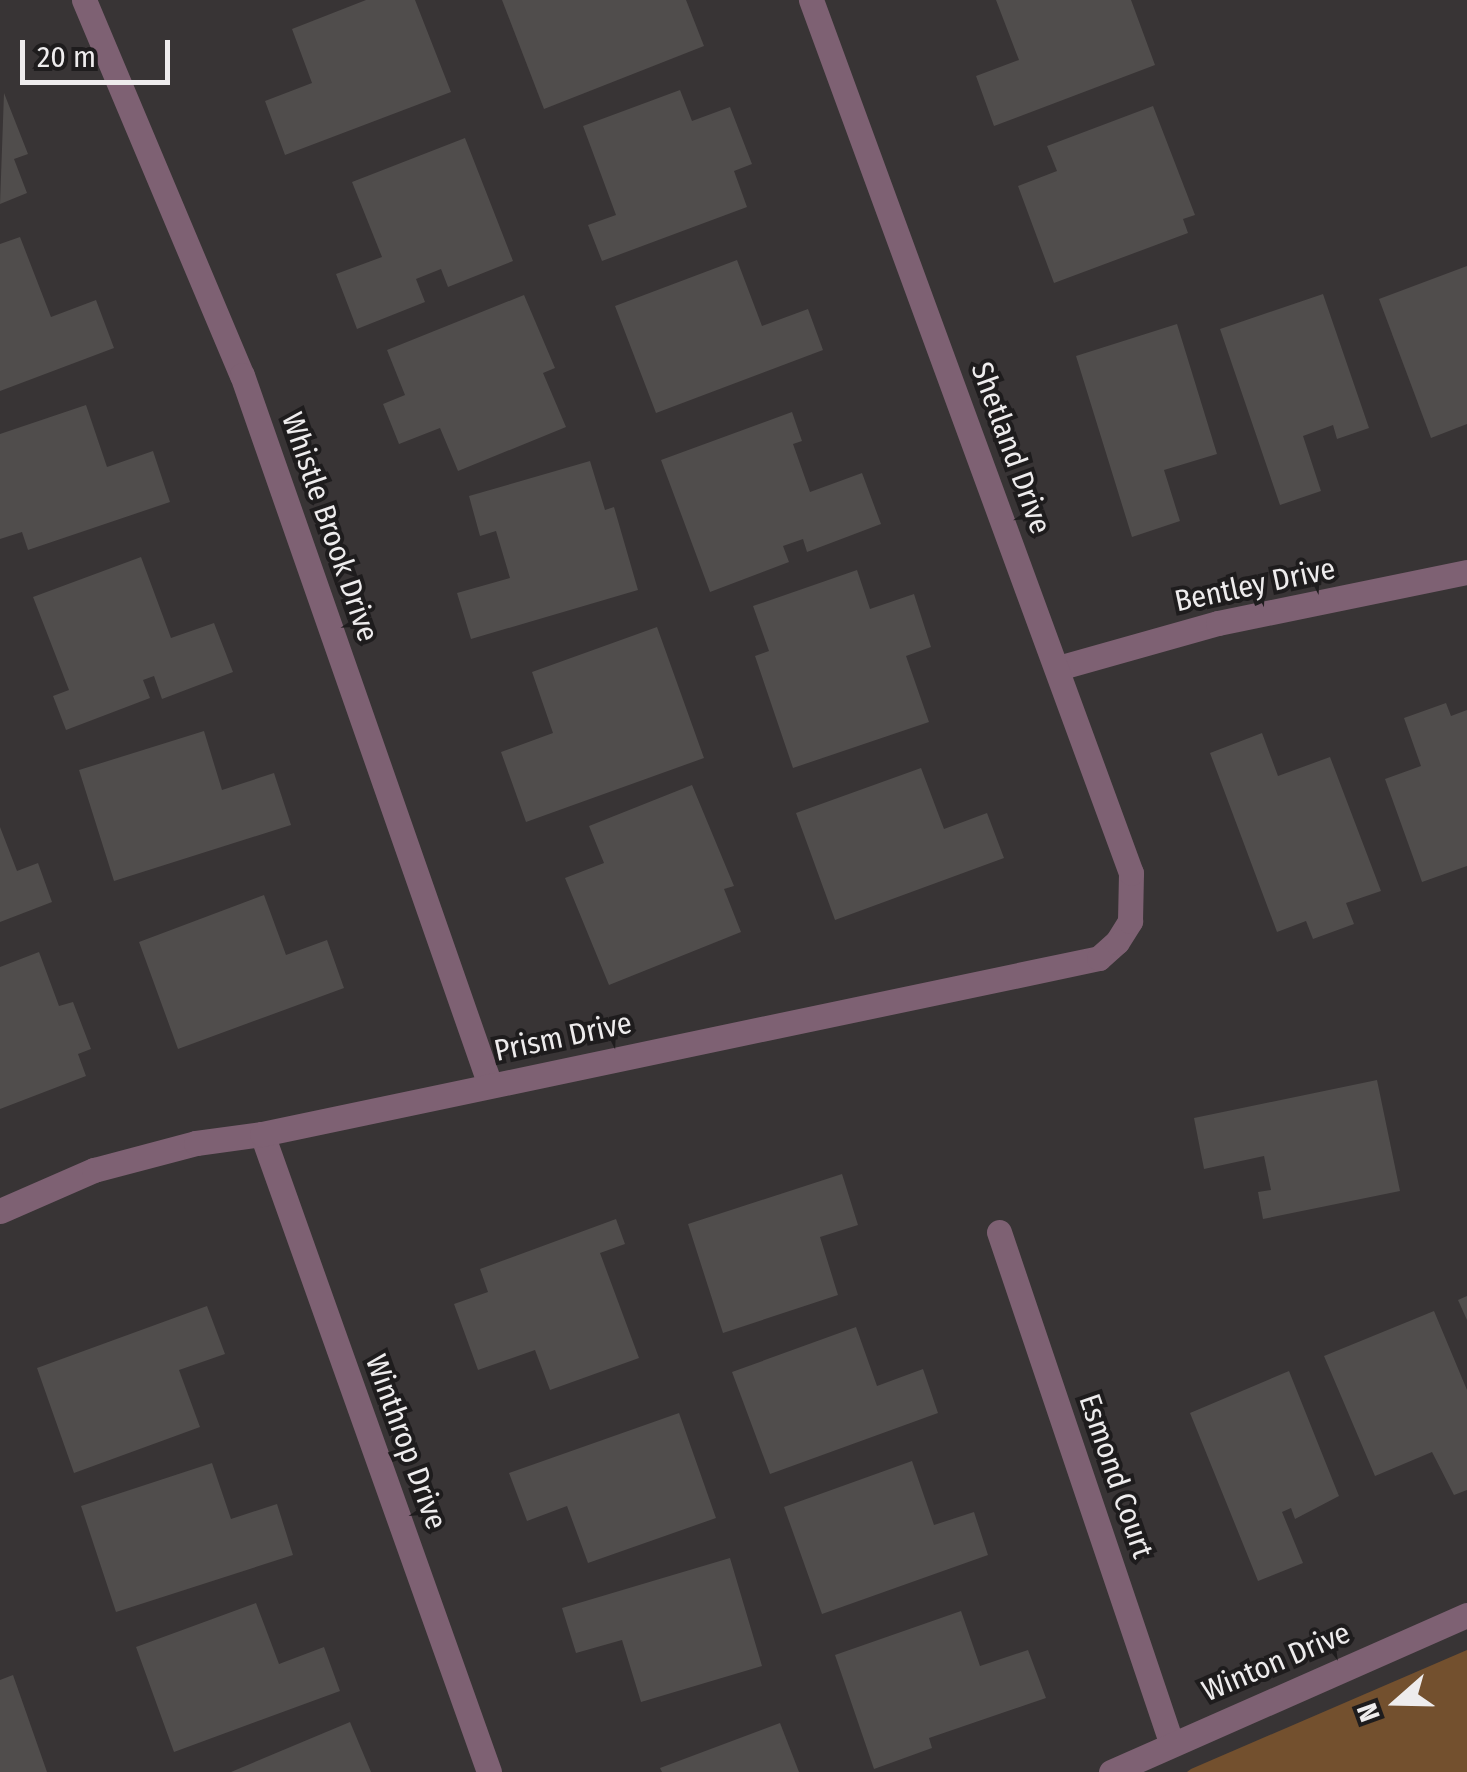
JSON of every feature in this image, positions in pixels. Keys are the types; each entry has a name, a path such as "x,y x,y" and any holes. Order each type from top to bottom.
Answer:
{"street":[{"name":"Whistle Brook Drive","path":"84,0 242,375 490,1086"},
{"name":"Shetland Drive","path":"810,0 1131,873 1130,921"},
{"name":"Bentley Drive","path":"1058,668 1218,623 1467,572"},
{"name":"Prism Drive","path":"0,1211 94,1170 196,1142 262,1134 1099,958 1130,921"},
{"name":"Winthrop Drive","path":"262,1134 489,1772"},
{"name":"Esmond Court","path":"999,1232 1172,1742"},
{"name":"Winton Drive","path":"1111,1772 1467,1615"}],"shaded area":[{"path":"1467,1650 1467,1772 1187,1772 1191,1769"}],"building":[{"path":"366,0 415,0 451,92 285,155 265,101 312,83 292,29"},
{"path":"502,0 686,0 704,46 544,109"},
{"path":"996,0 1131,0 1155,65 994,126 976,76 1019,60"},
{"path":"680,90 692,121 730,107 752,164 734,171 747,207 602,261 588,225 616,215 583,126"},
{"path":"4,93 28,154 14,159 27,193 0,204"},
{"path":"1153,106 1195,215 1183,219 1188,233 1054,283 1018,186 1057,171 1047,146"},
{"path":"465,138 513,261 448,287 441,269 416,279 425,302 357,329 336,274 382,257 352,182"},
{"path":"20,237 51,317 96,300 114,348 0,391 0,244"},
{"path":"737,260 762,326 808,309 823,350 656,413 615,306"},
{"path":"1467,266 1467,424 1431,438 1379,299"},
{"path":"1323,294 1369,428 1337,439 1333,425 1303,436 1321,491 1280,505 1220,329"},
{"path":"524,295 555,368 543,373 566,427 458,471 440,428 399,444 383,404 405,395 387,350"},
{"path":"1177,324 1217,454 1164,470 1180,521 1132,537 1076,356"},
{"path":"86,405 107,467 153,451 170,502 28,550 22,532 0,539 0,434"},
{"path":"792,412 802,441 793,444 810,492 862,473 881,524 807,552 803,539 783,546 789,562 710,592 661,460"},
{"path":"590,461 605,510 614,507 638,590 471,639 457,593 510,578 496,531 480,536 469,496"},
{"path":"141,557 171,638 214,623 233,672 162,699 154,676 143,680 150,698 66,730 53,696 69,690 33,597"},
{"path":"857,570 870,609 914,594 931,647 906,656 929,722 793,768 755,656 769,651 753,606"},
{"path":"657,627 704,758 526,822 501,752 553,733 532,672"},
{"path":"1446,703 1451,716 1467,710 1467,866 1422,882 1385,779 1421,766 1404,718"},
{"path":"204,731 222,790 274,773 291,825 114,881 79,770"},
{"path":"1262,733 1278,776 1330,757 1381,891 1346,903 1354,924 1313,939 1306,921 1277,932 1210,753"},
{"path":"921,768 944,829 987,813 1004,858 835,920 796,813"},
{"path":"692,785 734,886 724,889 741,932 609,985 565,878 604,863 589,826"},
{"path":"0,827 17,871 38,863 52,902 0,922"},
{"path":"264,895 286,955 327,940 344,988 178,1049 139,942"},
{"path":"39,952 59,1006 73,1002 91,1049 78,1054 86,1076 0,1109 0,967"},
{"path":"1377,1080 1400,1191 1263,1219 1258,1192 1271,1190 1264,1156 1204,1169 1194,1118"},
{"path":"842,1174 858,1225 820,1237 838,1295 723,1333 688,1224"},
{"path":"616,1219 625,1244 600,1253 639,1358 550,1390 535,1350 478,1370 454,1304 488,1292 480,1269"},
{"path":"1467,1296 1467,1320 1458,1300"},
{"path":"207,1306 225,1354 179,1370 200,1427 74,1473 37,1368"},
{"path":"1434,1311 1467,1390 1467,1490 1454,1495 1432,1452 1375,1476 1324,1356"},
{"path":"856,1327 877,1386 923,1369 938,1413 770,1474 732,1372"},
{"path":"1289,1371 1339,1496 1295,1519 1291,1508 1282,1512 1303,1563 1258,1581 1190,1413"},
{"path":"679,1413 716,1518 588,1563 567,1506 527,1521 509,1473"},
{"path":"912,1461 934,1525 974,1512 988,1555 822,1614 784,1507"},
{"path":"212,1463 231,1519 277,1504 293,1555 116,1612 81,1506"},
{"path":"730,1558 762,1666 641,1702 622,1640 576,1653 562,1608"},
{"path":"256,1603 279,1664 324,1647 340,1691 174,1752 136,1647"},
{"path":"961,1611 980,1666 1028,1650 1046,1698 929,1738 932,1748 874,1769 835,1655"},
{"path":"13,1675 47,1772 0,1772 0,1680"},
{"path":"350,1722 371,1772 231,1772"},
{"path":"780,1723 799,1772 662,1772 660,1768"}]}
